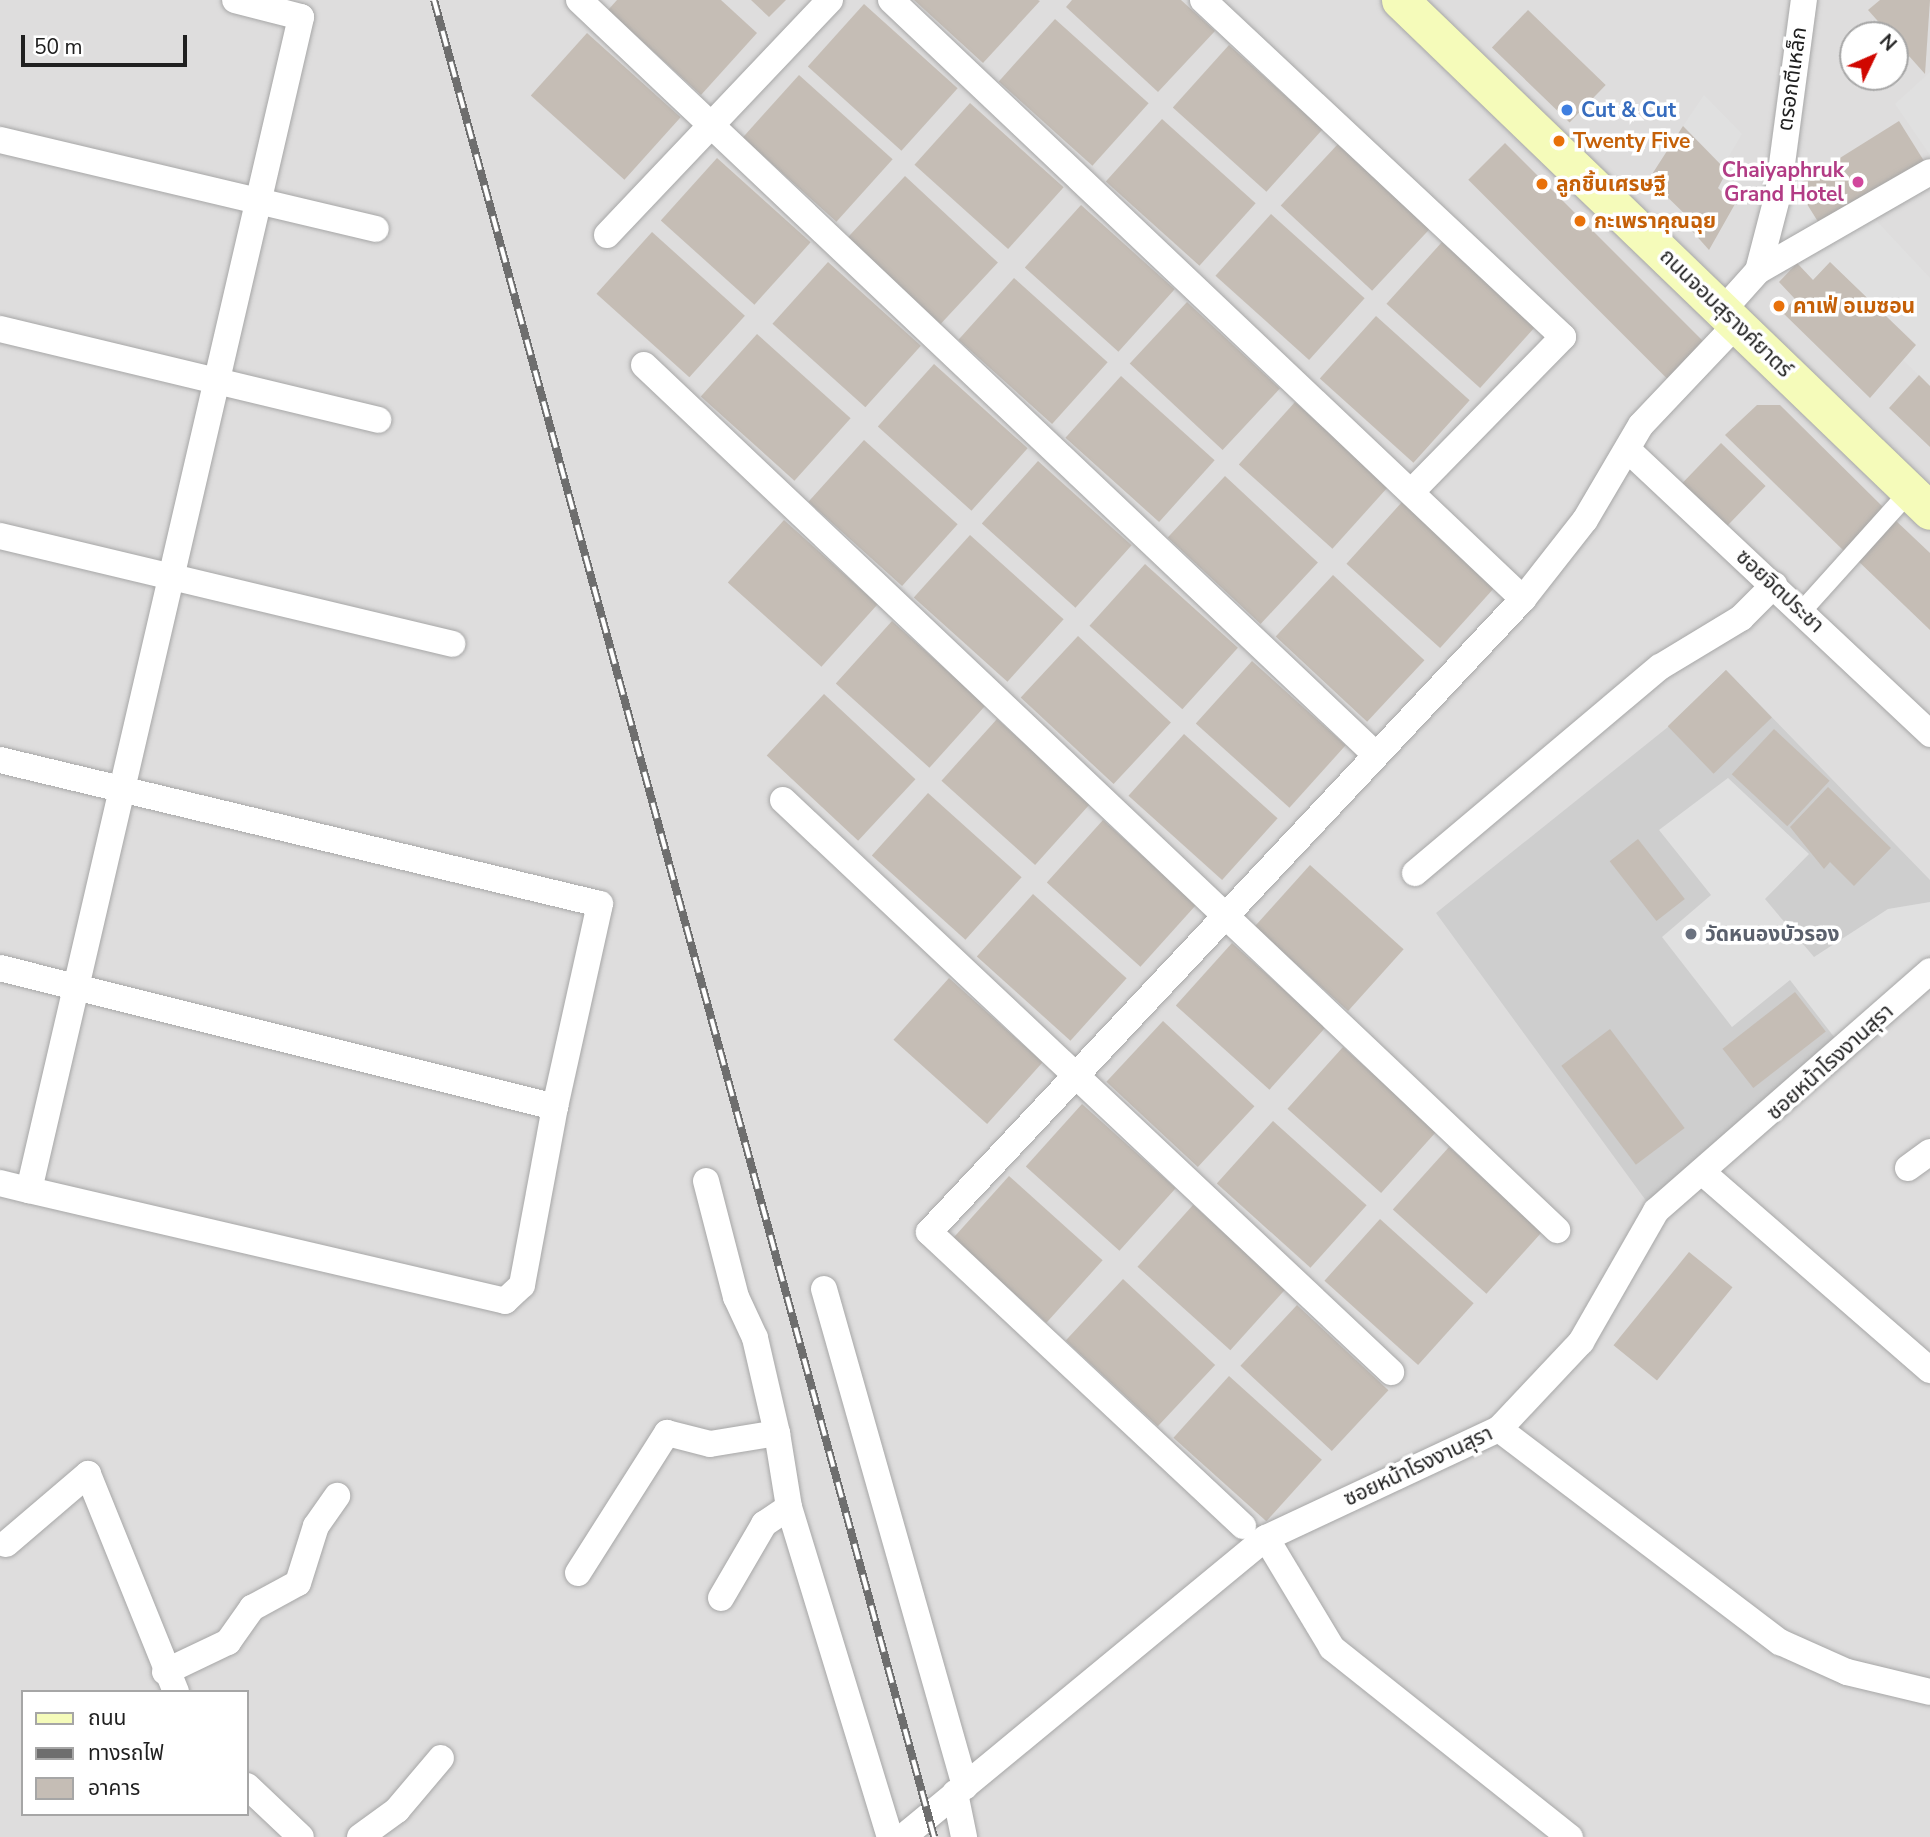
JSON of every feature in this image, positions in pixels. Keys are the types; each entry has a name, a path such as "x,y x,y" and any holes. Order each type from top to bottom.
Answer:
{"main road":[{"name":"ถนนจอมสุรางค์ยาตร์","path":"1400,0 1920,501"}],"street":[{"path":"29,1190 79,987 122,789 301,17 235,0"},
{"path":"579,0 1375,754"},
{"path":"607,235 713,129 830,0"},
{"path":"891,0 1523,599"},
{"path":"1203,0 1563,337 1412,491"},
{"name":"ตรอกตีเหล็ก","path":"1254,1532 929,1232 1523,599 1585,520 1655,408 1730,317 1758,271 1778,194 1804,0"},
{"path":"0,140 259,199 376,229"},
{"path":"1758,271 1930,172"},
{"path":"0,329 378,420"},
{"path":"644,365 1557,1230"},
{"name":"ซอยจิตประชา","path":"1628,450 1930,734"},
{"path":"1801,611 1920,501"},
{"path":"0,536 452,643"},
{"path":"1415,873 1660,667 1741,618 1774,585"},
{"path":"0,760 600,904 555,1107 523,1285 505,1301 0,1183"},
{"path":"783,800 1391,1372"},
{"path":"0,968 555,1107"},
{"name":"ซอยหน้าโรงงานสุรา","path":"903,1837 1254,1532 1499,1429 1581,1342 1656,1211 1930,971"},
{"path":"1908,1168 1930,1152"},
{"path":"1702,1172 1930,1370"},
{"path":"706,1181 736,1297 755,1338 777,1433 789,1507 890,1837"},
{"path":"824,1289 960,1790 964,1837"},
{"path":"1499,1429 1780,1643 1847,1672 1930,1692"},
{"path":"578,1573 667,1433 710,1444 777,1433"},
{"path":"6,1544 88,1474 171,1682 228,1642 252,1608 298,1583 316,1526 337,1496"},
{"path":"721,1598 764,1524 789,1507"},
{"path":"1254,1532 1332,1648 1570,1837"},
{"path":"360,1837 397,1810 441,1759"},
{"path":"248,1787 278,1828 301,1837"}],"shaded area":[{"path":"0,0 1930,0 1930,1837 0,1837"},
{"path":"1930,72 1930,155 1895,104"},
{"path":"1704,95 1742,134 1723,166 1683,126"},
{"path":"1795,185 1822,227 1758,271 1778,194"},
{"path":"1870,214 1930,278 1930,386 1902,359 1916,344 1830,263 1813,280 1797,263"},
{"name":"วัดหนองบัวรอง","path":"1726,670 1930,880 1930,955 1647,1202 1436,913 1668,727"},
{"path":"1728,778 1809,854 1765,899 1814,957 1888,909 1930,902 1930,955 1838,1042 1790,980 1732,1027 1662,937 1711,895 1659,830"}],"building":[{"path":"617,0 721,0 757,33 701,95 608,10"},
{"path":"751,0 786,0 769,17"},
{"path":"914,0 1038,0 1040,1 983,63"},
{"path":"1072,0 1181,0 1215,31 1158,92 1066,7"},
{"path":"1880,0 1930,0 1925,74 1909,56 1909,21 1878,21 1868,10"},
{"path":"864,4 958,88 901,151 808,66"},
{"path":"1528,10 1606,85 1570,122 1492,47"},
{"path":"1055,19 1149,103 1092,166 999,81"},
{"path":"587,33 681,117 624,180 531,95"},
{"path":"1229,45 1323,129 1266,192 1173,107"},
{"path":"799,75 893,159 836,222 743,137"},
{"path":"970,103 1064,187 1008,249 914,165"},
{"path":"1162,119 1256,203 1199,266 1106,181"},
{"path":"1899,121 1925,163 1822,227 1796,186"},
{"path":"1683,126 1727,171 1718,188 1735,204 1709,250 1693,232 1697,226 1649,179"},
{"path":"1505,143 1704,342 1667,378 1468,180"},
{"path":"1338,144 1429,229 1372,291 1281,205"},
{"path":"717,158 811,242 754,305 661,220"},
{"path":"905,176 998,263 941,324 848,237"},
{"path":"1081,205 1175,289 1118,352 1025,267"},
{"path":"1271,214 1365,298 1309,360 1215,276"},
{"path":"652,232 745,316 689,377 596,294"},
{"path":"1442,242 1536,326 1480,388 1386,304"},
{"path":"828,262 921,346 865,407 772,324"},
{"path":"1830,262 1916,345 1870,398 1782,312 1795,299 1779,282 1797,263 1813,280"},
{"path":"1014,278 1108,362 1052,424 958,340"},
{"path":"1187,302 1280,389 1223,450 1130,363"},
{"path":"1376,316 1470,400 1413,463 1320,378"},
{"path":"757,334 851,418 794,481 701,396"},
{"path":"934,364 1028,448 971,511 878,426"},
{"path":"1919,375 1930,386 1930,447 1889,408"},
{"path":"1121,376 1215,460 1159,522 1065,438"},
{"path":"1295,402 1389,486 1332,549 1239,464"},
{"path":"1757,405 1780,405 1886,510 1845,552 1725,435"},
{"path":"864,440 958,524 902,586 808,502"},
{"path":"1721,443 1766,486 1723,530 1679,487"},
{"path":"1038,461 1132,545 1075,608 982,523"},
{"path":"1225,476 1318,563 1261,624 1168,537"},
{"path":"1402,502 1496,586 1440,648 1346,564"},
{"path":"1893,518 1930,553 1930,630 1855,558"},
{"path":"784,520 878,604 821,667 728,582"},
{"path":"970,535 1064,619 1007,682 914,597"},
{"path":"1145,564 1238,648 1182,709 1089,626"},
{"path":"1333,575 1424,660 1367,722 1276,636"},
{"path":"892,621 986,705 929,768 836,683"},
{"path":"1078,636 1171,723 1114,784 1021,697"},
{"path":"1252,661 1346,745 1289,808 1196,723"},
{"path":"1726,670 1772,717 1714,774 1668,726"},
{"path":"824,694 915,779 858,841 767,755"},
{"path":"997,719 1091,803 1035,865 941,781"},
{"path":"1774,729 1830,781 1787,826 1732,774"},
{"path":"1184,734 1278,818 1222,880 1128,796"},
{"path":"1828,787 1891,848 1854,886 1830,862 1824,869 1790,827"},
{"path":"928,793 1022,877 965,940 872,855"},
{"path":"1103,820 1197,904 1140,967 1047,882"},
{"path":"1638,839 1685,899 1656,921 1610,861"},
{"path":"1310,865 1404,949 1348,1011 1254,927"},
{"path":"1033,894 1127,978 1070,1041 977,956"},
{"path":"1232,943 1326,1027 1269,1090 1176,1005"},
{"path":"949,978 1043,1062 987,1124 893,1040"},
{"path":"1795,992 1826,1031 1753,1088 1723,1049"},
{"path":"1163,1021 1254,1106 1198,1167 1106,1082"},
{"path":"1610,1029 1685,1128 1636,1165 1561,1066"},
{"path":"1343,1047 1437,1131 1381,1193 1287,1109"},
{"path":"1082,1104 1176,1188 1119,1251 1026,1166"},
{"path":"1273,1121 1367,1205 1310,1268 1217,1183"},
{"path":"1449,1147 1543,1231 1486,1294 1393,1209"},
{"path":"1009,1176 1103,1260 1046,1323 953,1238"},
{"path":"1193,1205 1286,1289 1230,1350 1137,1267"},
{"path":"1380,1219 1474,1303 1418,1365 1324,1281"},
{"path":"1689,1252 1733,1287 1657,1380 1613,1345"},
{"path":"1123,1279 1215,1365 1158,1426 1066,1340"},
{"path":"1297,1305 1388,1390 1332,1451 1240,1366"},
{"path":"1229,1376 1322,1460 1266,1521 1173,1438"}],"railway":[{"path":"434,0 934,1837"}],"place":[{"name":"Cut & Cut","path":"1567,110"},
{"name":"Twenty Five","path":"1559,141"},
{"name":"Chaiyaphruk Grand Hotel","path":"1858,182"},
{"name":"ลูกชิ้นเศรษฐี","path":"1542,184"},
{"name":"กะเพราคุณฉุย","path":"1580,221"},
{"name":"คาเฟ่ อเมซอน","path":"1779,306"},
{"name":"วัดหนองบัวรอง","path":"1691,934"}]}
